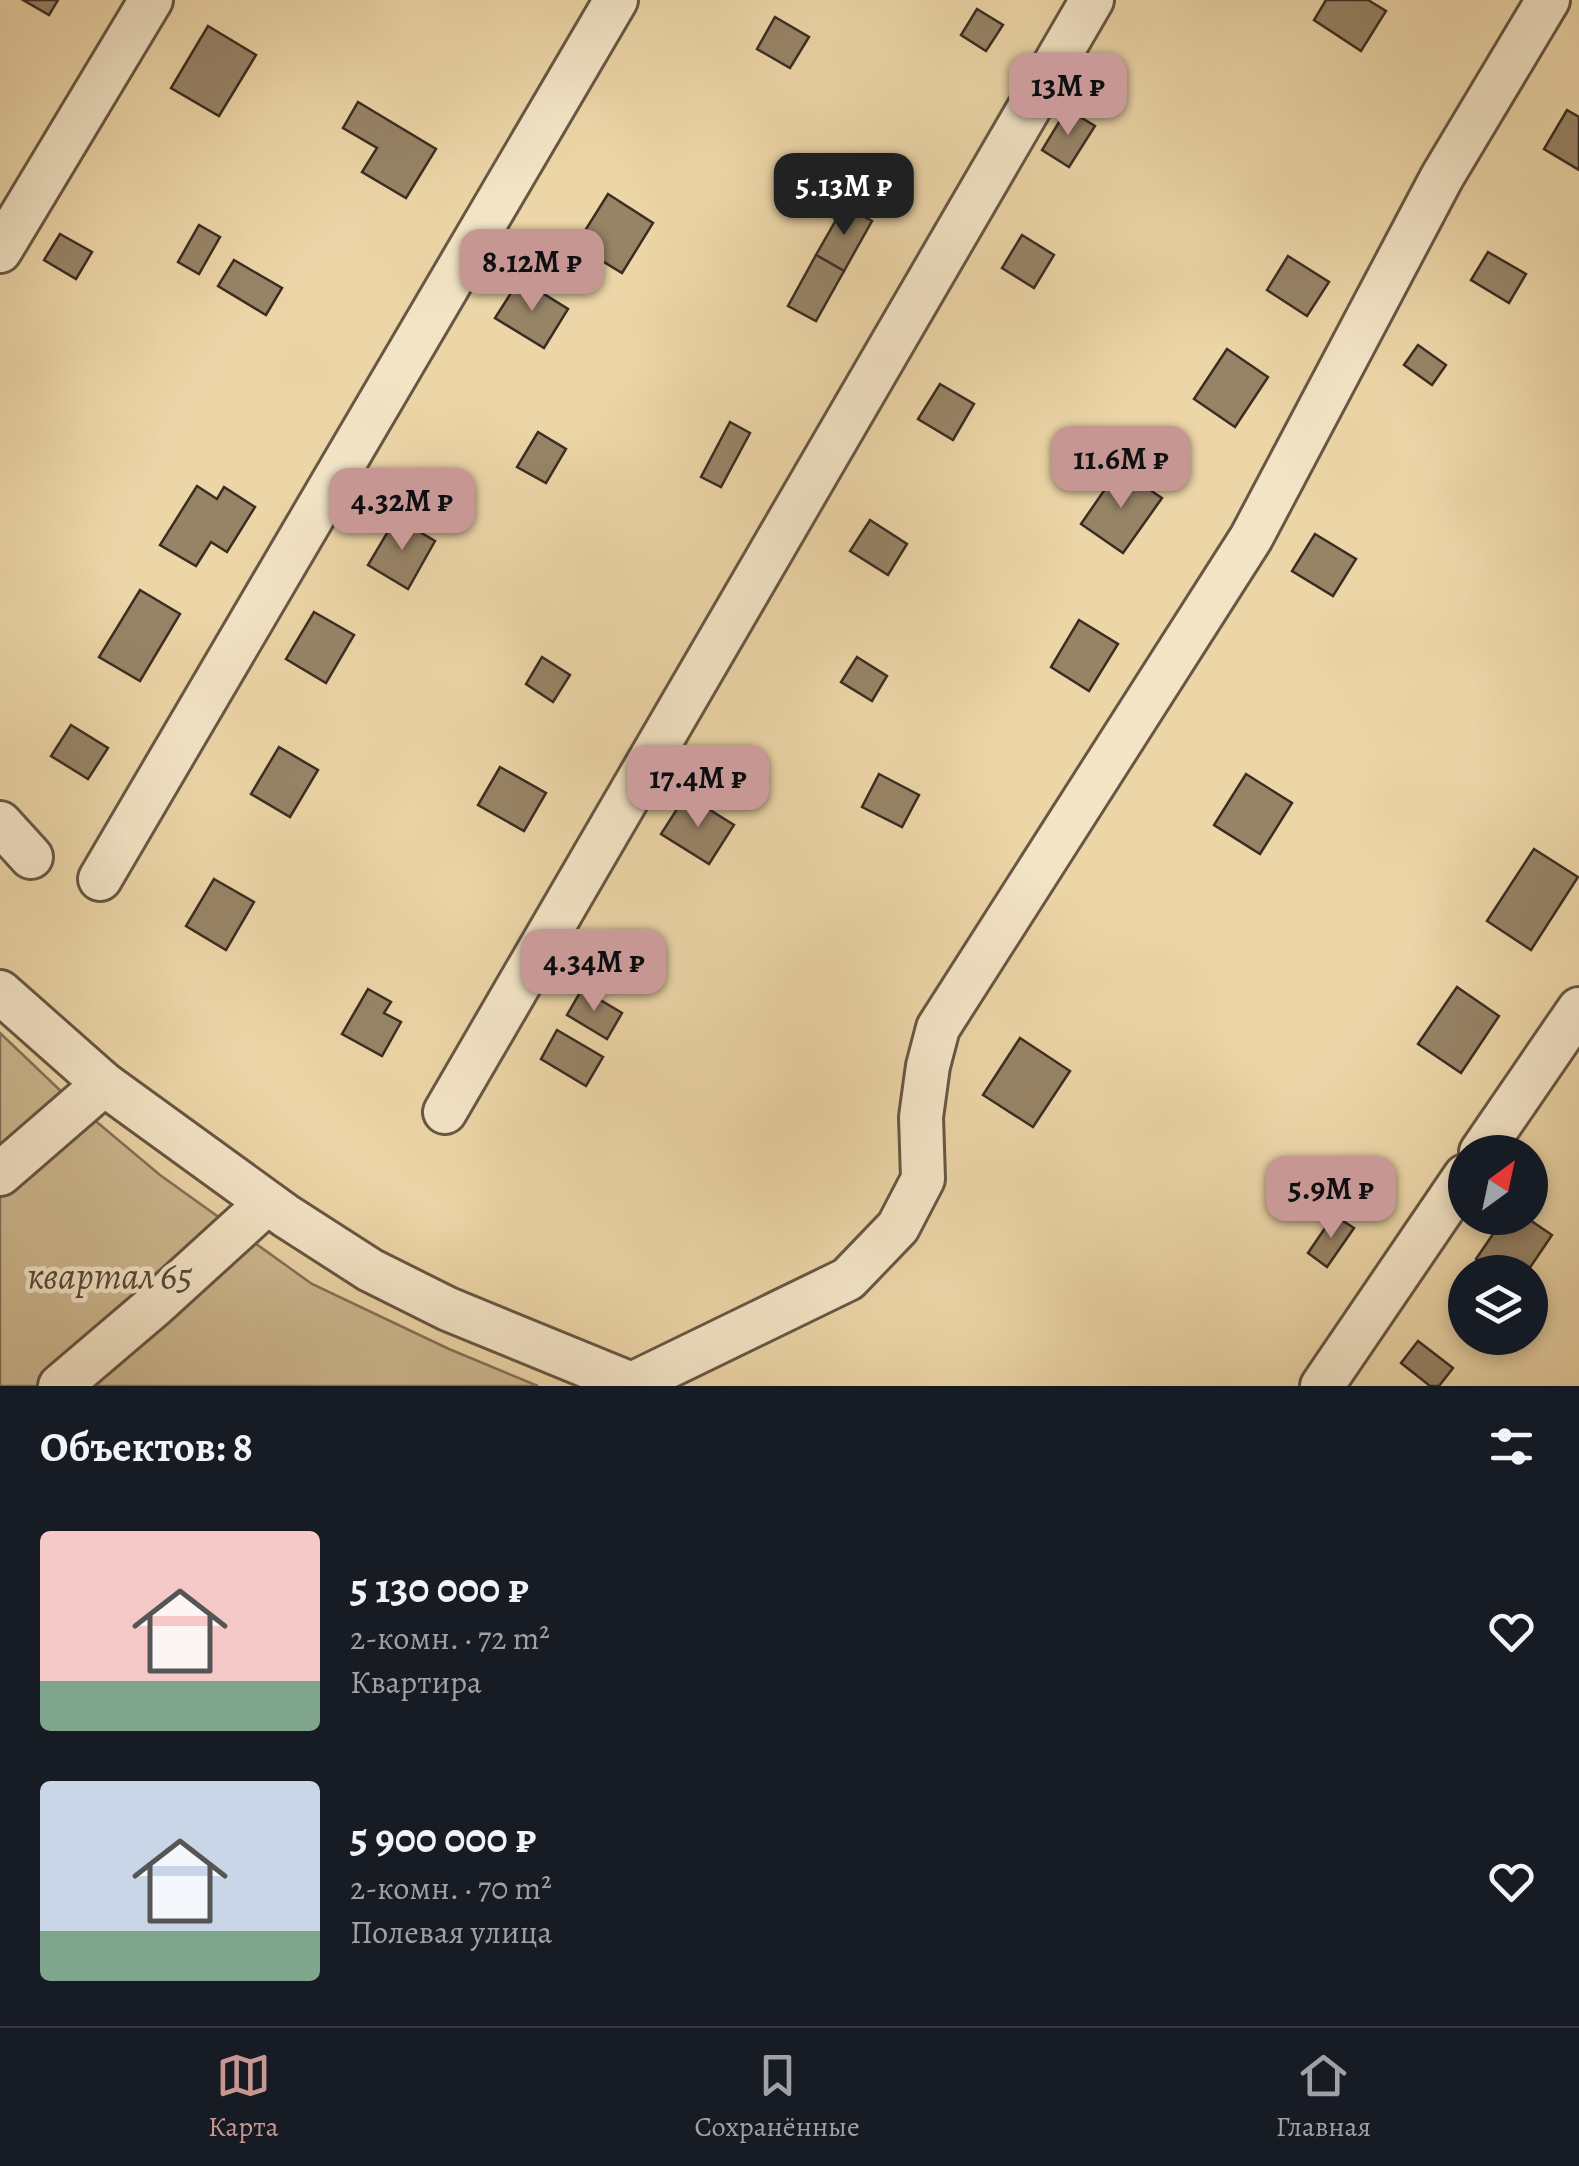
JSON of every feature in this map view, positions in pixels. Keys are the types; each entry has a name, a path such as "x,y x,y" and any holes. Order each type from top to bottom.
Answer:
{"street":[{"path":"0,251 151,0"},
{"path":"100,879 616,0"},
{"path":"445,1112 1092,0"},
{"path":"0,992 104,1084 267,1203 386,1278 634,1385 848,1280 898,1227 923,1179 921,1116 938,1028 1250,538 1442,177 1548,0"},
{"path":"0,823 30,857"},
{"path":"1493,1135 1579,1009"},
{"path":"0,1174 104,1084"},
{"path":"1322,1386 1448,1201"},
{"path":"60,1386 267,1203"}],"green space":[{"name":"квартал 65","path":"0,1033 67,1097 160,1175 312,1284 538,1386 0,1386"}],"building":[{"path":"23,0 58,0 49,15"},
{"path":"1326,0 1368,0 1386,11 1361,51 1314,20"},
{"path":"977,9 1003,25 986,51 961,35"},
{"path":"775,17 809,37 790,68 757,49"},
{"path":"208,26 256,55 219,116 171,88"},
{"path":"358,102 436,149 406,198 362,172 377,148 343,128"},
{"path":"1067,109 1095,126 1069,167 1042,150"},
{"path":"1567,110 1579,117 1579,170 1544,149"},
{"path":"608,194 653,223 622,273 576,245"},
{"path":"844,206 872,221 844,271 816,255"},
{"path":"199,225 220,237 199,274 178,262"},
{"path":"60,234 92,252 76,279 44,260"},
{"path":"1022,235 1054,255 1034,288 1002,268"},
{"path":"1488,252 1526,274 1509,303 1471,280"},
{"path":"816,255 844,271 816,321 788,306"},
{"path":"1288,256 1329,282 1307,316 1267,290"},
{"path":"234,260 282,288 266,315 218,286"},
{"path":"520,279 568,309 544,348 495,318"},
{"path":"1418,345 1446,365 1432,385 1404,365"},
{"path":"1227,349 1268,377 1235,427 1194,399"},
{"path":"940,384 974,404 953,440 918,419"},
{"path":"730,422 750,433 721,487 701,477"},
{"path":"538,432 566,449 546,483 517,467"},
{"path":"1119,469 1162,498 1123,553 1081,524"},
{"path":"197,486 217,499 224,487 255,507 227,552 211,542 196,566 160,545"},
{"path":"396,518 435,541 408,589 368,565"},
{"path":"870,520 907,544 888,575 850,551"},
{"path":"1315,534 1356,559 1333,596 1292,571"},
{"path":"140,590 180,614 140,681 99,657"},
{"path":"314,612 354,635 326,683 286,659"},
{"path":"1079,620 1118,644 1089,691 1051,667"},
{"path":"542,657 570,675 553,702 526,684"},
{"path":"857,657 887,676 872,701 841,682"},
{"path":"71,725 108,748 88,779 51,756"},
{"path":"279,747 318,770 290,817 251,794"},
{"path":"500,767 546,793 524,831 478,805"},
{"path":"879,774 919,795 902,827 862,807"},
{"path":"1246,774 1292,803 1260,854 1214,825"},
{"path":"686,795 734,825 709,864 661,834"},
{"path":"1534,849 1578,877 1531,950 1487,921"},
{"path":"214,879 254,902 226,950 186,926"},
{"path":"1457,987 1499,1016 1461,1073 1418,1044"},
{"path":"368,989 391,1002 384,1013 401,1022 382,1056 342,1034"},
{"path":"582,989 622,1013 607,1039 567,1015"},
{"path":"557,1030 603,1057 586,1086 541,1059"},
{"path":"1020,1038 1070,1071 1033,1127 983,1095"},
{"path":"1334,1215 1354,1228 1327,1267 1308,1253"},
{"path":"1492,1235 1552,1235 1538,1255 1479,1255"},
{"path":"1418,1341 1453,1368 1439,1386 1430,1386 1401,1363"}]}
